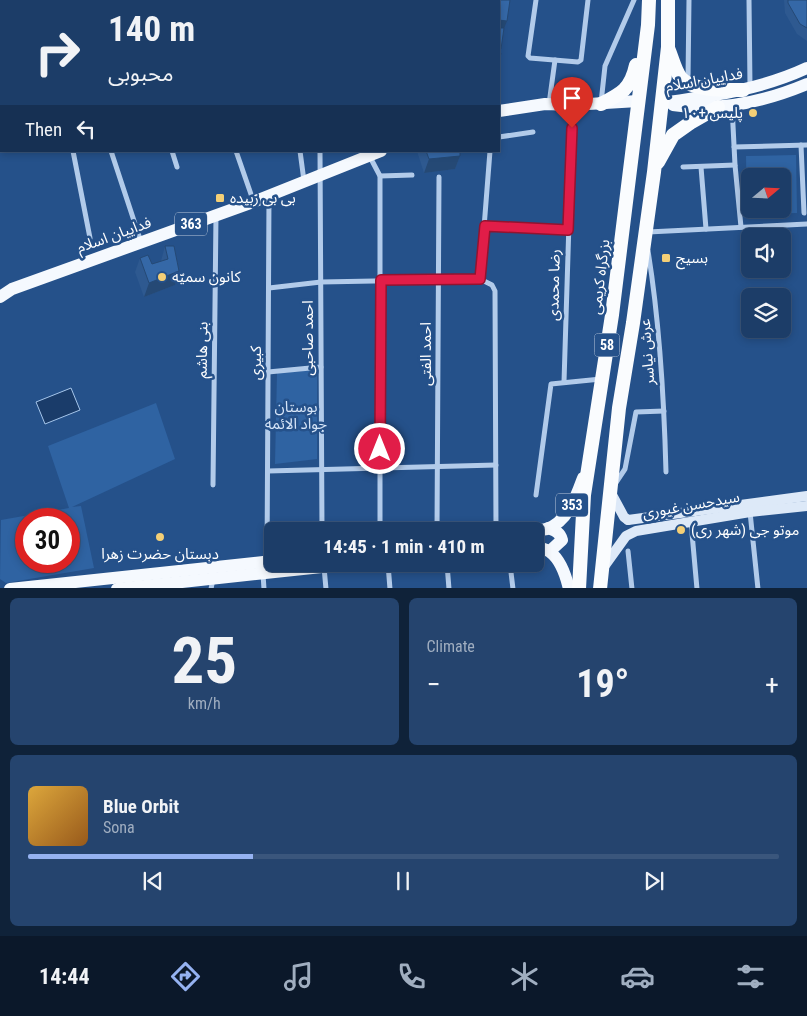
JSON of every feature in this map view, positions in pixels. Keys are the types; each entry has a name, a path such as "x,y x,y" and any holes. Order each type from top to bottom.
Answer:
{"highway":[{"path":"601,104 620,94 633,79 649,0"},
{"name":"بزرگراه کریمی","path":"579,588 584,495 612,314 648,25 649,0"},
{"name":"58","path":"600,588 600,572 619,408 634,323 654,172 668,47 668,0"},
{"path":"668,47 680,77 688,83 720,90 746,90"},
{"path":"638,101 661,104"},
{"path":"654,172 673,135 690,123 725,107"},
{"path":"612,314 625,312 634,323"}],"main road":[{"name":"فداییان اسلام","path":"661,104 746,90 807,68"},
{"name":"فداییان اسلام","path":"661,104 692,108 725,107 759,101 807,84"},
{"path":"500,111 549,104 601,104 638,101"},
{"name":"فداییان اسلام","path":"0,297 6,288 253,202 376,154"},
{"name":"353","path":"544,529 563,518 574,502 590,456"},
{"path":"610,491 624,517 628,520 622,527 624,532 630,533"},
{"name":"سیدحسن غیوری","path":"628,520 807,496"},
{"name":"سیدحسن غیوری","path":"600,572 630,533 750,512 807,506"},
{"path":"548,528 557,531 561,535 562,540 550,551"},
{"path":"544,549 550,551 559,562 569,588"},
{"path":"10,588 264,565"},
{"path":"117,588 212,583 264,566"}],"street":[{"path":"536,0 528,56 530,58 578,62 581,60 588,0"},
{"path":"601,104 605,66 634,0"},
{"path":"688,0 688,83"},
{"path":"746,90 749,0"},
{"path":"549,104 555,60"},
{"path":"725,107 734,147 741,227"},
{"name":"رضا محمدی","path":"564,382 572,128"},
{"path":"500,137 534,132"},
{"path":"734,147 804,145 804,213"},
{"path":"73,152 90,238"},
{"path":"111,152 142,242"},
{"path":"172,152 177,167"},
{"path":"236,152 253,202"},
{"path":"300,152 304,181"},
{"name":"احمد صاحبی","path":"320,152 322,522"},
{"path":"480,279 490,152"},
{"path":"376,154 380,176 380,522"},
{"path":"684,167 735,165"},
{"path":"701,167 706,229"},
{"path":"380,176 412,175"},
{"name":"احمد الفتی","path":"438,522 439,177"},
{"name":"کبیری","path":"267,522 269,195"},
{"name":"بنی هاشم","path":"213,485 216,215"},
{"path":"646,232 807,224"},
{"path":"485,226 568,230"},
{"name":"عرش نیاسر","path":"646,232 656,299 664,411 666,472"},
{"path":"269,288 320,282 381,280 480,279 492,285 495,292 496,522"},
{"path":"268,372 321,367"},
{"path":"536,494 551,384 602,379"},
{"path":"610,491 625,469 636,412 664,411"},
{"path":"268,471 496,465"},
{"path":"750,512 758,588"},
{"path":"691,522 696,588"},
{"path":"628,551 632,588"},
{"path":"264,588 266,572"},
{"path":"325,572 326,588"},
{"path":"389,572 390,588"},
{"path":"448,572 449,588"},
{"path":"511,572 512,588"}],"green space":[{"path":"796,155 797,213 791,213 791,168 746,168 746,156"},
{"name":"بوستان جواد الائمه","path":"317,370 317,459 275,464 277,373"},
{"path":"156,403 175,459 72,507 81,506 94,568 80,570 80,508 69,508 48,446"},
{"path":"15,518 15,573 65,573 6,583 0,579 1,520"}],"shaded area":[{"path":"71,388 80,410 45,424 36,402"}],"building":[{"path":"500,0 510,0 507,21 500,20"},
{"path":"788,0 807,0 807,28 800,24"},
{"path":"500,28 504,28 501,49"},
{"path":"426,152 460,152 460,156 429,159"},
{"path":"165,246 174,246 179,271 149,283 140,258 148,255 152,264 168,259"}],"place":[{"name":"پلیس +۱۰","path":"753,113"},
{"name":"بی بی زبیده","path":"220,198"},
{"name":"بسیج","path":"666,258"},
{"name":"کانون سمیّه","path":"162,277"},
{"name":"موتو جی (شهر ری)","path":"681,530"},
{"name":"دبستان حضرت زهرا","path":"160,537"}],"route":[{"path":"380,449 381,280 480,279 485,226 568,230 572,128"}]}
